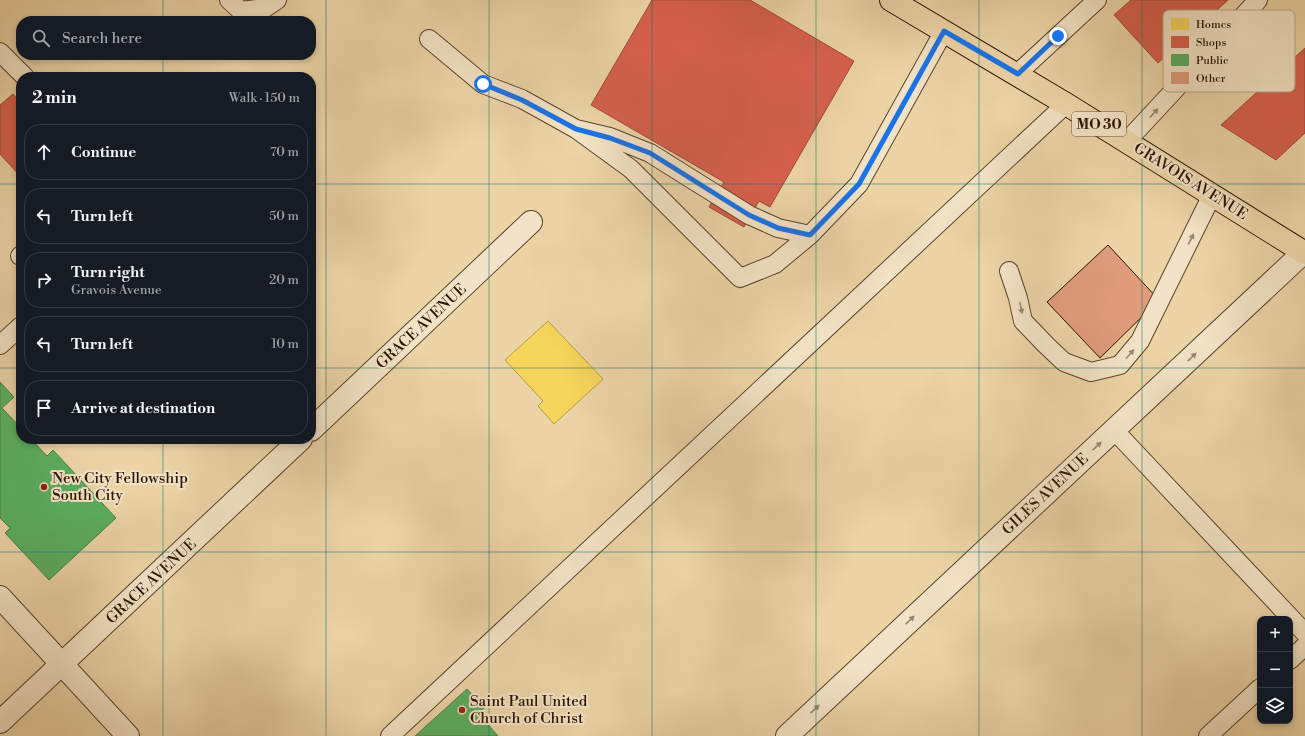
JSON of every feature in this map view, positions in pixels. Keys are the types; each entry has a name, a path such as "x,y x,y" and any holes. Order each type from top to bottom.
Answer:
{"main road":[{"name":"GRAVOIS AVENUE","path":"891,0 1018,74 1304,253"}],"street":[{"name":"GRACE AVENUE","path":"316,425 531,222"},
{"name":"GILES AVENUE","path":"787,736 1304,253"},
{"name":"GRACE AVENUE","path":"0,722 63,665 296,444"},
{"path":"0,596 128,736"}],"lane":[{"path":"229,0 241,11 265,8 277,0"},
{"path":"1018,74 1097,0"},
{"path":"1249,10 1258,0"},
{"path":"429,39 483,84 522,100 576,129 631,170 740,278 775,264 810,235 859,184 944,31"},
{"path":"0,52 20,72"},
{"path":"1127,141 1173,92"},
{"path":"390,736 1066,104"},
{"path":"576,129 610,138 650,153 749,215 778,228 810,235"},
{"path":"1009,271 1018,298 1023,321 1064,362 1091,372 1120,365 1140,341 1212,195"},
{"path":"0,345 16,331"},
{"path":"1114,430 1305,633"},
{"path":"1293,657 1305,646"},
{"path":"1208,736 1257,691"}],"building: Homes":[{"path":"548,321 603,379 554,424 538,406 543,401 505,360"}],"building: Shops":[{"path":"652,0 750,0 854,61 770,207 759,201 744,227 709,207 724,182 591,105"},
{"path":"1131,0 1228,0 1217,10 1163,10 1163,59 1158,63 1114,15"},
{"path":"1305,48 1305,133 1276,160 1221,125 1257,92 1295,92 1295,57"},
{"path":"13,94 16,97 16,172 0,154 0,105"}],"building: Public":[{"name":"New City Fellowship South City","path":"0,382 14,397 2,408 16,423 16,444 36,444 47,456 53,450 116,518 49,580 5,533 10,528 0,518"},
{"name":"Saint Paul United Church of Christ","path":"467,689 484,708 478,713 498,736 415,736"}],"building: Other":[{"path":"1108,245 1159,300 1100,358 1047,302"}],"place":[{"name":"New City Fellowship South City","path":"44,487"},
{"name":"Saint Paul United Church of Christ","path":"462,710"}],"route":[{"path":"483,84 522,100 576,129 610,138 650,153 749,215 778,228 810,235 859,184 944,31 1018,74 1058,36"}]}
